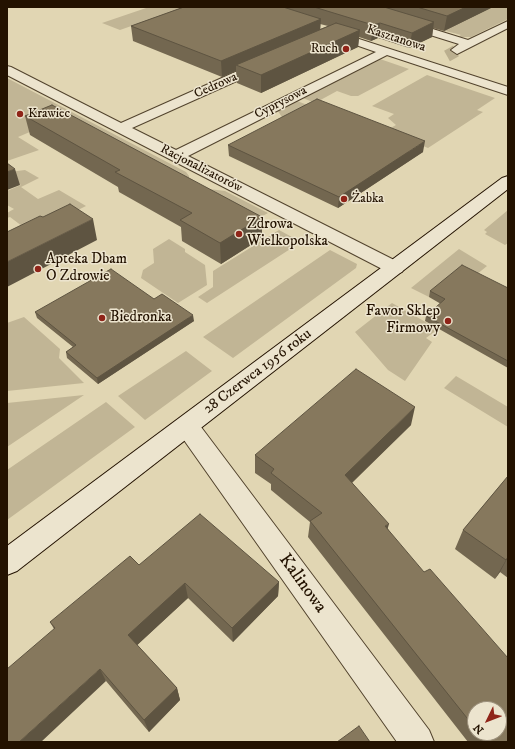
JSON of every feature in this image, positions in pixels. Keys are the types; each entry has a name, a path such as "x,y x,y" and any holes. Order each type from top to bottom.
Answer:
{"street":[{"path":"351,7 470,44"},
{"path":"456,51 508,24"},
{"name":"Kasztanowa","path":"318,35 334,34 508,91"},
{"name":"Cyprysowa","path":"176,156 386,51"},
{"path":"429,65 441,59"},
{"name":"Cedrowa","path":"121,128 274,60"},
{"name":"Racjonalizatorów","path":"7,70 395,268"},
{"name":"28 Czerwca 1956 roku","path":"7,562 508,181"},
{"name":"Kalinowa","path":"187,426 417,742"}],"shaded area":[{"path":"149,7 185,7 120,30 102,23"},
{"path":"493,7 508,7 508,19 471,37 458,37 461,35 446,31 442,33 415,24"},
{"path":"380,59 409,69 358,96 351,96 337,91 315,103 303,98"},
{"path":"427,75 495,98 477,110 483,112 428,148 385,131 396,125 388,118 394,114 372,106"},
{"path":"7,78 186,172 189,179 58,120 18,137 39,150 7,161"},
{"path":"297,101 318,109 283,119 278,111"},
{"path":"25,170 39,178 21,187 38,199 59,190 86,206 22,238 22,226 10,217 7,218 7,213 14,209 7,205 7,191 21,185 7,176 10,172"},
{"path":"209,189 225,191 268,213 248,224"},
{"path":"508,210 508,243 505,245 485,234 487,232 484,230"},
{"path":"279,230 301,242 207,303 198,297 213,287 213,271"},
{"path":"169,239 185,249 185,252 205,265 207,285 178,303 141,278 143,270 154,263 153,249"},
{"path":"459,249 487,266 476,275 429,297 411,288"},
{"path":"330,250 357,264 356,268 233,358 203,337"},
{"path":"392,303 438,329 426,338 432,342 405,381 388,370 355,332"},
{"path":"24,317 60,349 59,358 84,383 7,391 7,323"},
{"path":"186,351 212,371 145,420 118,396"},
{"path":"456,376 508,407 508,427 444,388"},
{"path":"84,395 7,447 7,403"},
{"path":"106,402 135,427 7,520 7,470"}],"building":[{"path":"184,7 283,7 321,19 221,61 131,26"},
{"path":"314,7 384,7 434,22 412,33 380,23 373,25"},
{"path":"417,7 466,7 447,16"},
{"path":"336,23 360,30 261,75 236,65"},
{"path":"317,99 425,141 339,197 228,145"},
{"path":"52,105 262,217 220,243 180,220 192,213 115,172 120,170 25,116"},
{"path":"7,163 15,169 7,172"},
{"path":"70,204 93,219 7,262 7,232 40,216 43,217"},
{"path":"462,265 508,288 508,361 426,316 445,299 430,291"},
{"path":"111,269 154,299 162,294 193,315 97,378 66,352 76,345 35,312"},
{"path":"356,369 415,407 345,475 389,524 385,526 424,572 430,569 508,658 508,742 485,741 507,741 507,701 467,701 467,718 310,521 322,513 271,473 274,469 255,455"},
{"path":"508,476 508,557 506,560 463,530"},
{"path":"200,514 279,582 232,628 185,583 128,635 177,688 144,720 100,669 19,742 7,742 7,669 55,628 50,622 130,556 139,565"},
{"path":"359,726 370,742 337,742"}],"tunnel":[{"path":"447,56 456,51"}],"place":[{"name":"Ruch","path":"346,49"},
{"name":"Krawiec","path":"20,114"},
{"name":"Żabka","path":"344,199"},
{"name":"Zdrowa Wielkopolska","path":"239,234"},
{"name":"Apteka Dbam O Zdrowie","path":"38,269"},
{"name":"Biedronka","path":"102,318"},
{"name":"Fawor Sklep Firmowy","path":"448,321"}]}
